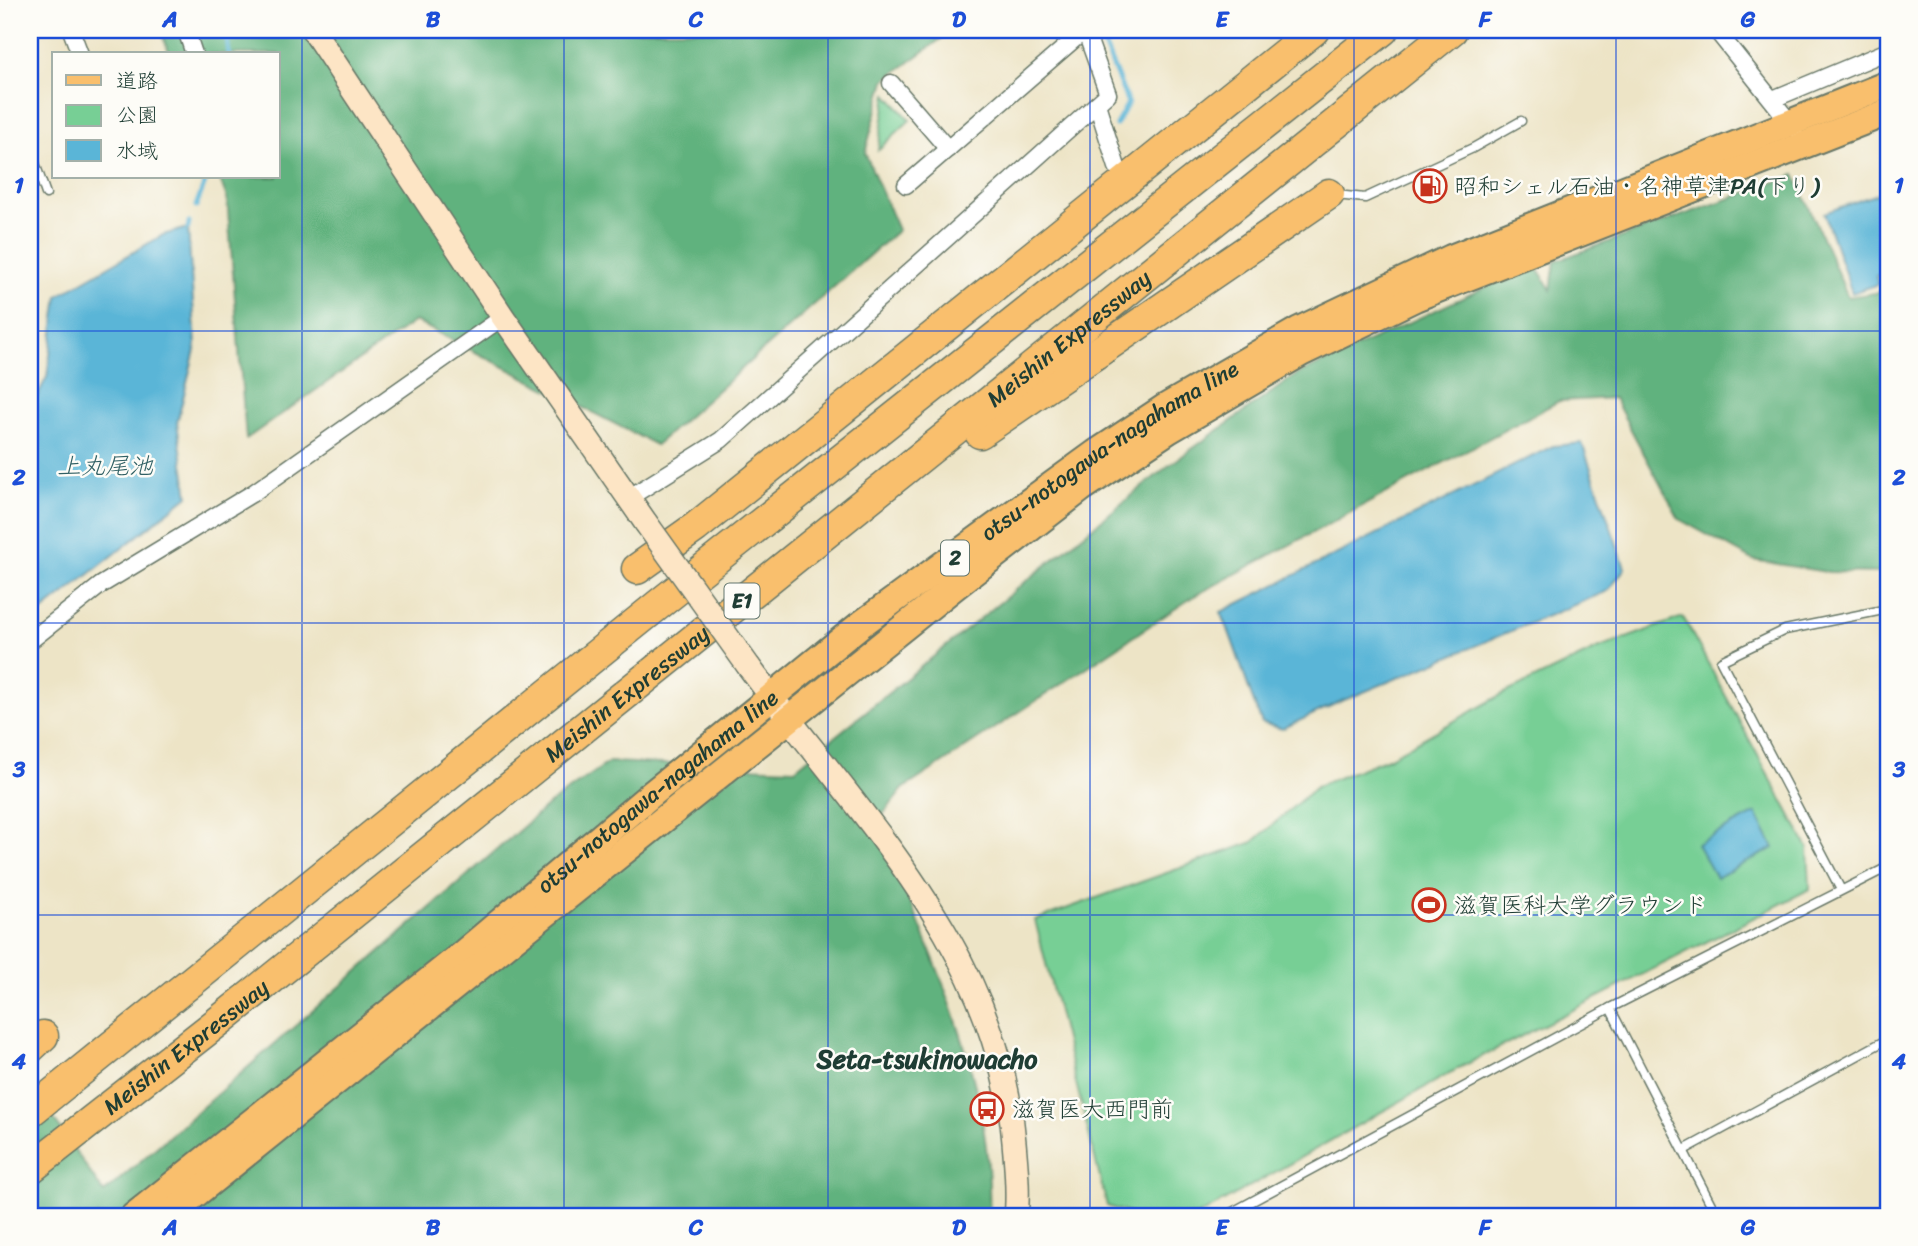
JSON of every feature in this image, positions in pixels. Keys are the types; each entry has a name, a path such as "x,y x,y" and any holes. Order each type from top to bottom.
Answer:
{"highway":[{"path":"637,569 696,527 1314,30"},
{"name":"Meishin Expressway","path":"30,1112 685,583 1383,30"},
{"name":"Meishin Expressway","path":"30,1169 813,546 1452,30"},
{"path":"813,546 1329,194"}],"main road":[{"name":"otsu-notogawa-nagahama line","path":"1796,133 1888,84"},
{"name":"otsu-notogawa-nagahama line","path":"168,1216 780,708 860,625 1096,453 1222,373 1299,330 1451,258 1796,133 1888,112"},
{"name":"otsu-notogawa-nagahama line","path":"134,1216 449,964 648,797 780,708"}],"street":[{"path":"71,30 79,52"},
{"path":"186,30 193,52"},
{"path":"313,30 503,317 646,523 780,708 885,839 956,949 1001,1058 1011,1111 1016,1213"},
{"path":"630,497 721,440 1108,94 1084,30 906,185"},
{"path":"1716,30 1773,99 1796,133"},
{"path":"1773,99 1888,51"},
{"path":"891,83 948,149"},
{"path":"1097,104 1117,167"},
{"path":"30,641 101,585 153,551 253,493 503,317"}],"lane":[{"path":"1329,194 1365,198 1473,148 1521,121"},
{"path":"30,149 32,162 46,194"},
{"path":"1840,890 1721,661 1785,630 1888,609"},
{"path":"1225,1216 1610,1008 1888,867"},
{"path":"1610,1008 1717,1216"},
{"path":"1684,1150 1888,1039"},
{"path":"1016,1213 1040,1216"}],"green space":[{"path":"160,30 953,30 885,80 865,153 898,230 656,445 415,321 246,439 227,198 219,178 280,178 280,52 169,52"},
{"path":"887,94 910,120 878,150"},
{"path":"1795,175 1848,297 1888,291 1888,573 1826,572 1753,560 1679,519 1614,398 1559,401 1196,595 903,789 877,822 936,965 969,1064 981,1114 988,1165 989,1216 30,1216 30,1084 104,1193 548,805 609,762 795,769 1168,466 1296,375 1535,264 1551,290 1555,261"},
{"name":"滋賀医科大学グラウンド","path":"1683,617 1808,848 1810,889 1463,1066 1197,1216 1137,1216 1107,1206 1035,920 1253,842 1317,786 1388,758 1503,694 1597,649"}],"water":[{"path":"1888,190 1888,271 1876,276 1878,284 1852,293 1824,213"},
{"name":"上丸尾池","path":"188,228 196,346 177,423 188,496 30,621 30,410 47,377 58,296 163,235"},
{"path":"1582,443 1625,568 1608,591 1337,703 1282,729 1262,723 1221,612 1553,446"},
{"path":"1756,813 1774,848 1716,878 1697,844"}],"waterway":[{"path":"226,30 229,52"},
{"path":"1098,30 1128,103 1116,125"},
{"path":"1099,140 1102,146"},
{"path":"196,206 207,178"},
{"path":"188,228 189,223"}],"place":[{"name":"昭和シェル石油・名神草津PA(下り)","path":"1430,186"},
{"name":"滋賀医科大学グラウンド","path":"1429,905"},
{"name":"滋賀医大西門前","path":"987,1109"}],"district":[{"name":"Seta-tsukinowacho","path":"927,1059"}]}
